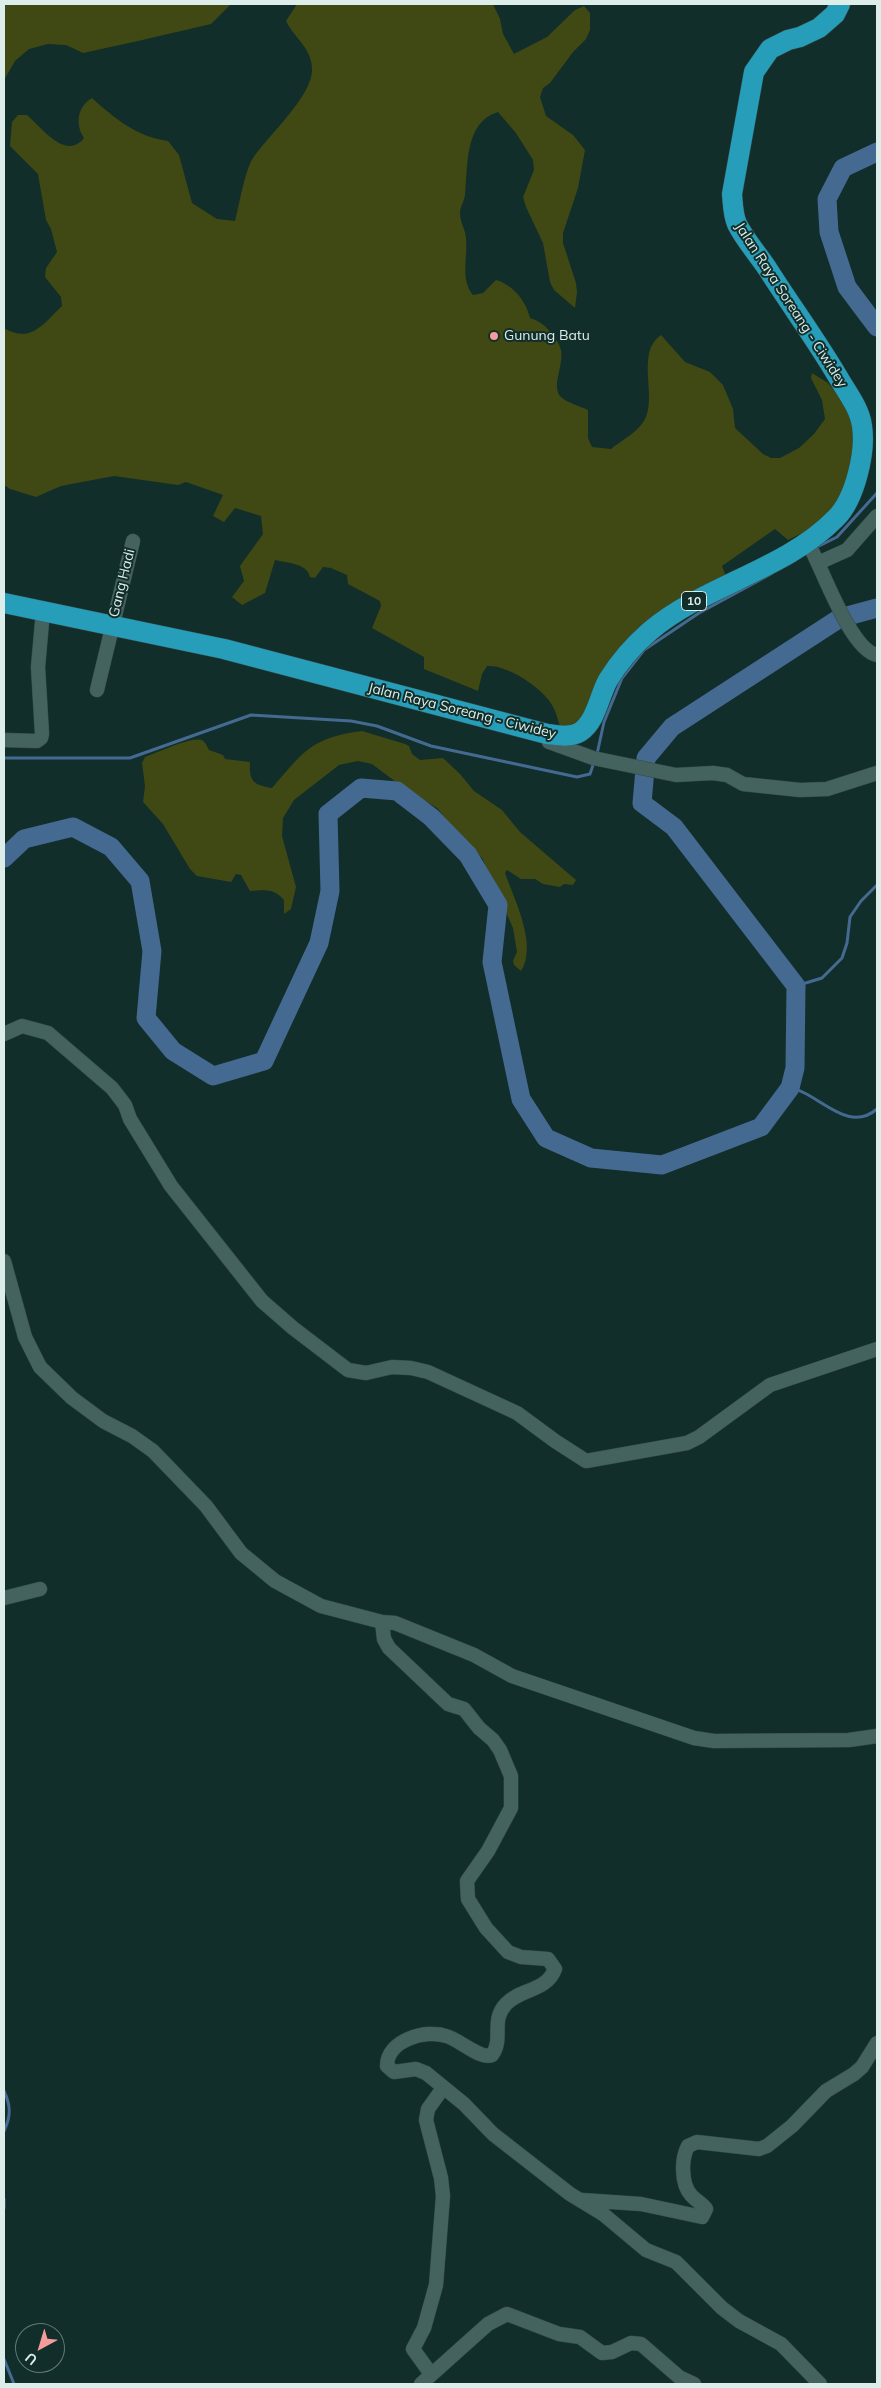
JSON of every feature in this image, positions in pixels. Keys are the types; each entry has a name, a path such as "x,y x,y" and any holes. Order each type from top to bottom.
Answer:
{"highway":[{"name":"Jalan Raya Soreang - Ciwidey","path":"4,603 232,651 547,734 567,736 579,733 588,726 601,692 614,670 629,652 661,623 692,602 812,551 852,493 862,452 862,424 854,404 824,351 742,233 733,208 732,194 754,72 770,50 788,40 800,37 819,28 835,14 840,4"}],"street":[{"path":"877,516 847,550 812,551 851,631 869,652 877,655"},
{"name":"Gang Hadi","path":"96,690 133,540"},
{"path":"4,740 37,740 41,738 38,667 43,611"},
{"path":"547,734 548,742 593,758 676,775 713,774 726,776 743,784 800,790 838,786 877,773"},
{"path":"4,1034 22,1026 48,1033 112,1088 124,1105 130,1119 171,1186 262,1301 293,1328 348,1370 366,1373 392,1367 411,1368 428,1372 517,1413 586,1461 687,1443 699,1437 770,1385 877,1349"},
{"path":"4,1261 25,1337 40,1367 72,1398 103,1421 132,1436 152,1451 206,1506 231,1541 259,1569 321,1606 382,1622 395,1623 474,1655 512,1676 694,1738 714,1741 849,1740 877,1736"},
{"path":"4,1598 40,1589"},
{"path":"382,1622 384,1639 389,1648 448,1704 464,1709 479,1728 493,1740 509,1767 512,1776 510,1813 467,1881 468,1899 486,1928 508,1952 521,1957 548,1959 556,1969 541,1987 520,1993 510,2000 500,2012 497,2019 496,2046 492,2055 483,2056 456,2040 432,2033 407,2040 389,2056 386,2064 391,2071 422,2071 464,2104 493,2134 580,2200 603,2214 646,2250 676,2262 722,2308 739,2321 781,2344 820,2384"},
{"path":"849,1740 877,1745"},
{"path":"580,2200 641,2204 702,2217 706,2209 690,2194 685,2183 683,2168 688,2146 697,2142 758,2149 767,2146 792,2126 826,2091 862,2067 877,2044"},
{"path":"431,2374 413,2349 424,2328 436,2285 443,2188 426,2120 428,2109 443,2088"},
{"path":"421,2384 488,2324 507,2314 559,2334 580,2337 602,2353 612,2352 632,2343 641,2344 679,2377 694,2384"}],"green space":[{"path":"4,4 231,4 211,24 138,41 83,53 66,45 48,44 29,49 15,61 4,80"},
{"path":"297,4 493,4 500,19 503,34 514,54 547,37 575,10 584,6 590,13 590,30 586,39 573,52 550,83 543,88 540,97 546,116 573,135 585,150 578,188 563,233 563,243 576,283 575,308 554,290 550,282 543,243 523,197 534,170 533,160 516,133 498,112 487,117 473,135 468,159 465,195 460,213 466,236 465,268 469,289 473,295 483,293 496,280 502,282 518,294 530,318 541,323 551,333 559,344 561,353 558,391 565,400 588,410 588,438 592,447 611,449 635,431 643,422 648,407 648,362 650,352 654,342 661,335 685,362 710,372 723,385 733,409 735,428 763,454 771,458 780,458 799,448 814,434 825,419 822,400 811,378 812,373 828,383 862,424 850,483 827,521 788,540 775,529 722,566 726,576 651,626 587,718 566,733 560,725 550,702 543,694 525,680 505,669 487,666 482,674 478,691 424,669 424,657 372,628 381,606 380,601 348,584 347,575 331,568 323,567 315,578 310,577 308,572 301,566 275,560 265,593 242,605 232,597 244,581 240,566 263,534 261,516 235,508 224,522 213,516 223,495 186,482 178,485 114,476 61,486 36,497 10,489 4,485 4,328 22,334 29,333 36,330 62,306 61,297 45,277 46,268 57,252 51,229 46,220 38,174 10,146 12,122 18,115 27,115 54,140 70,146 77,144 84,138 79,127 79,116 83,106 92,98 109,113 136,131 168,141 179,155 192,203 217,219 235,221 245,179 253,158 297,104 310,81 312,63 310,56 286,21"},
{"path":"362,731 409,746 412,754 420,760 443,758 474,791 502,810 520,832 576,880 573,885 564,884 560,887 543,884 535,879 521,879 507,870 505,873 526,935 526,960 521,971 514,965 513,961 517,952 513,928 482,858 463,840 437,808 408,791 372,764 358,761 339,765 294,800 283,818 282,836 296,887 291,909 284,914 284,900 277,893 260,890 250,891 241,875 236,874 231,882 197,876 190,869 163,824 143,802 145,786 142,763 145,757 190,740 202,740 209,750 223,755 225,759 250,762 250,774 253,781 272,788 310,748 331,737"}],"waterway":[{"path":"877,152 843,168 827,199 829,232 847,287 877,327"},
{"path":"815,548 837,537 877,493"},
{"path":"597,754 604,722 622,678 644,650 699,613 771,574"},
{"path":"4,858 24,839 73,827 111,847 140,881 152,951 146,1018 173,1051 213,1076 264,1061 319,943 330,891 328,814 361,788 397,791 431,817 468,855 498,905 492,962 521,1099 546,1138 591,1158 662,1165 761,1127 790,1088 795,1068 796,986 674,827 642,803 646,758 672,727 840,618 877,608"},
{"path":"4,758 130,758 251,715 351,721 377,726 431,746 577,777 590,774 594,762"},
{"path":"796,986 822,978 842,958 847,943 850,917 861,901 877,885"},
{"path":"790,1088 801,1091 844,1115 866,1116 877,1109"},
{"path":"4,2091 9,2111 4,2131"},
{"path":"4,2199 4,2208"},
{"path":"4,2359 14,2384"}],"place":[{"name":"Gunung Batu","path":"494,336"}]}
